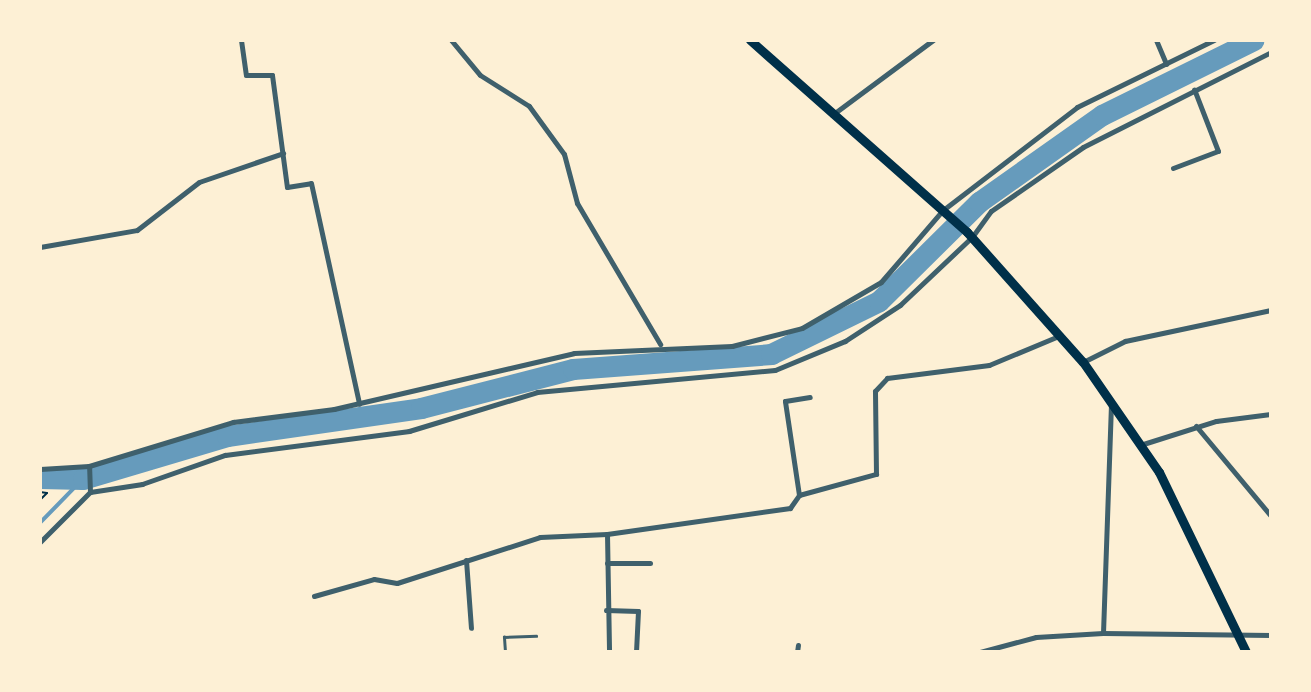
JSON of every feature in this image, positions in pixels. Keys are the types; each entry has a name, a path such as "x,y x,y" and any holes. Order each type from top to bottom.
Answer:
{"highway":[{"path":"750,40 970,235 1083,362 1140,445 1246,652"}],"street":[{"path":"242,40 246,75 272,75 287,187 311,183 359,404"},
{"path":"451,40 480,75 529,106 564,154 577,203 660,344"},
{"path":"832,115 933,40"},
{"path":"1156,40 1166,64"},
{"path":"40,469 90,468 233,422 359,404 521,363 660,344 732,346 802,328 881,282 946,213 1077,107 1214,40"},
{"path":"90,492 142,484 225,455 409,431 537,392 775,370 845,341 889,312 970,235 991,211 1083,147 1194,89 1270,54"},
{"path":"1173,168 1217,151 1194,89"},
{"path":"40,247 137,230 199,183 283,153"},
{"path":"1083,362 1125,341 1271,310"},
{"path":"314,596 374,579 397,583 540,537 607,534 790,508 799,495 876,474 875,391 887,378 989,365 1061,335"},
{"path":"799,495 785,401 810,397"},
{"path":"1103,633 1111,402"},
{"path":"1140,445 1196,426 1271,414"},
{"path":"1196,426 1271,516"},
{"path":"40,542 90,492 93,481 90,468"},
{"path":"607,534 606,610 609,652"},
{"path":"466,560 471,628"},
{"path":"607,563 650,563"},
{"path":"606,610 638,611 636,652"},
{"path":"980,652 1103,633 1271,635"}],"lane":[{"path":"505,652 505,637 536,636"}],"path":[{"path":"40,492 47,494 40,500"}],"waterway":[{"path":"40,478 83,479 227,436 421,408 573,369 771,354 879,301 979,202 1102,115 1254,40"},
{"path":"40,523 83,479"}]}
